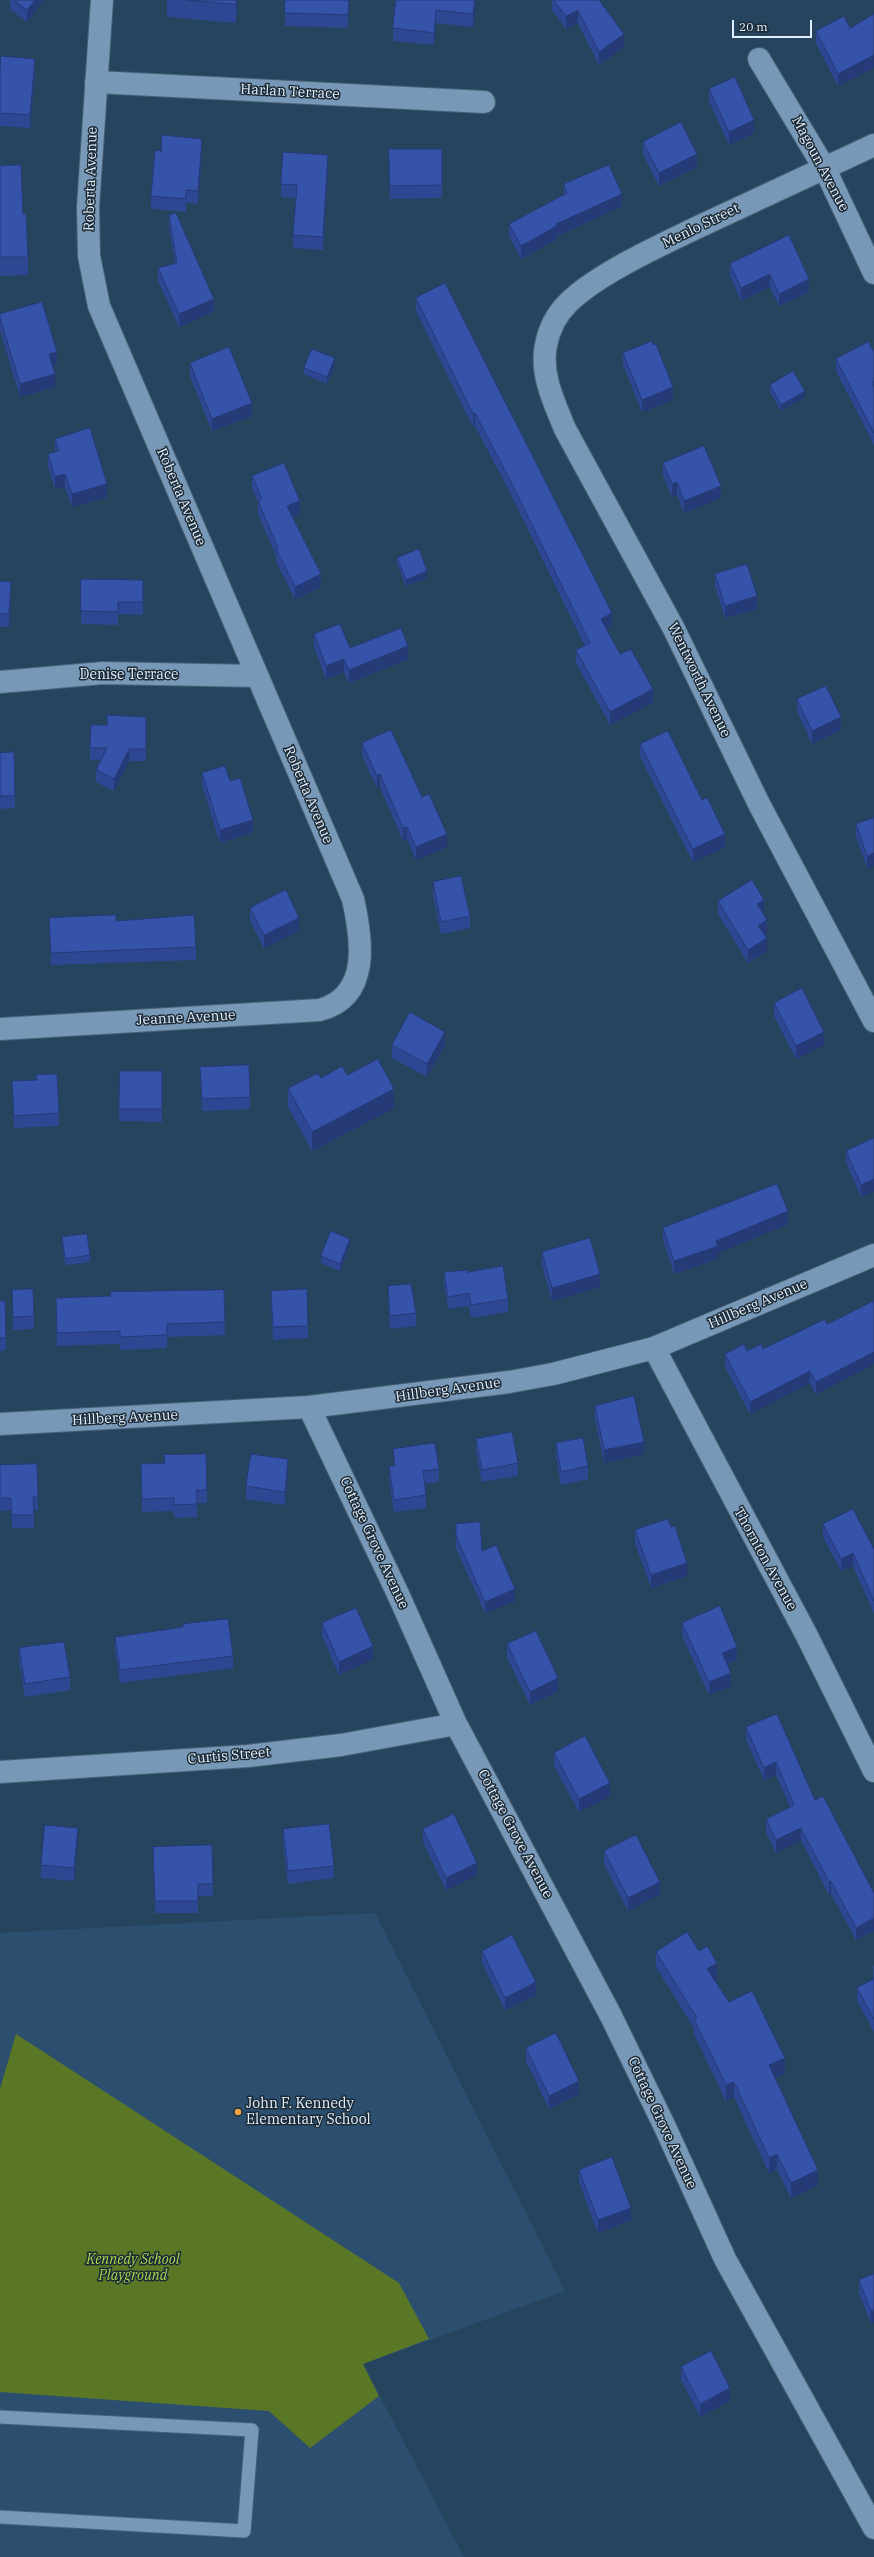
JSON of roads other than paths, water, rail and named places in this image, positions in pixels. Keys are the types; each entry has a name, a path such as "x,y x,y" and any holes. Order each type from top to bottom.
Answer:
{"street":[{"name":"Roberta Avenue","path":"102,0 88,207 89,256 99,306 353,899 361,934 360,961 356,976"},
{"name":"Magoun Avenue","path":"759,59 825,169 874,273"},
{"name":"Harlan Terrace","path":"96,82 484,102"},
{"name":"Menlo Street","path":"549,334 557,316 569,302 638,257 874,145"},
{"name":"Wentworth Avenue","path":"549,334 545,352 545,372 565,429 674,629 759,804 874,1021"},
{"name":"Denise Terrace","path":"0,682 103,673 257,676"},
{"name":"Jeanne Avenue","path":"0,1029 320,1010 334,1006 343,997 356,976"},
{"name":"Hillberg Avenue","path":"0,1424 309,1407 509,1382 560,1372 654,1348 874,1255"},
{"name":"Thornton Avenue","path":"654,1348 806,1634 874,1771"},
{"name":"Cottage Grove Avenue","path":"309,1407 398,1594 456,1724 611,2016 665,2127 725,2259 874,2528"},
{"name":"Curtis Street","path":"0,1772 248,1756 341,1745 456,1724"}],"lane":[{"path":"0,2417 252,2430 244,2531 0,2518"}],"place":[{"name":"John F. Kennedy Elementary School","path":"238,2112"}],"park label":[{"name":"Kennedy School Playground","path":"133,2268"}]}
